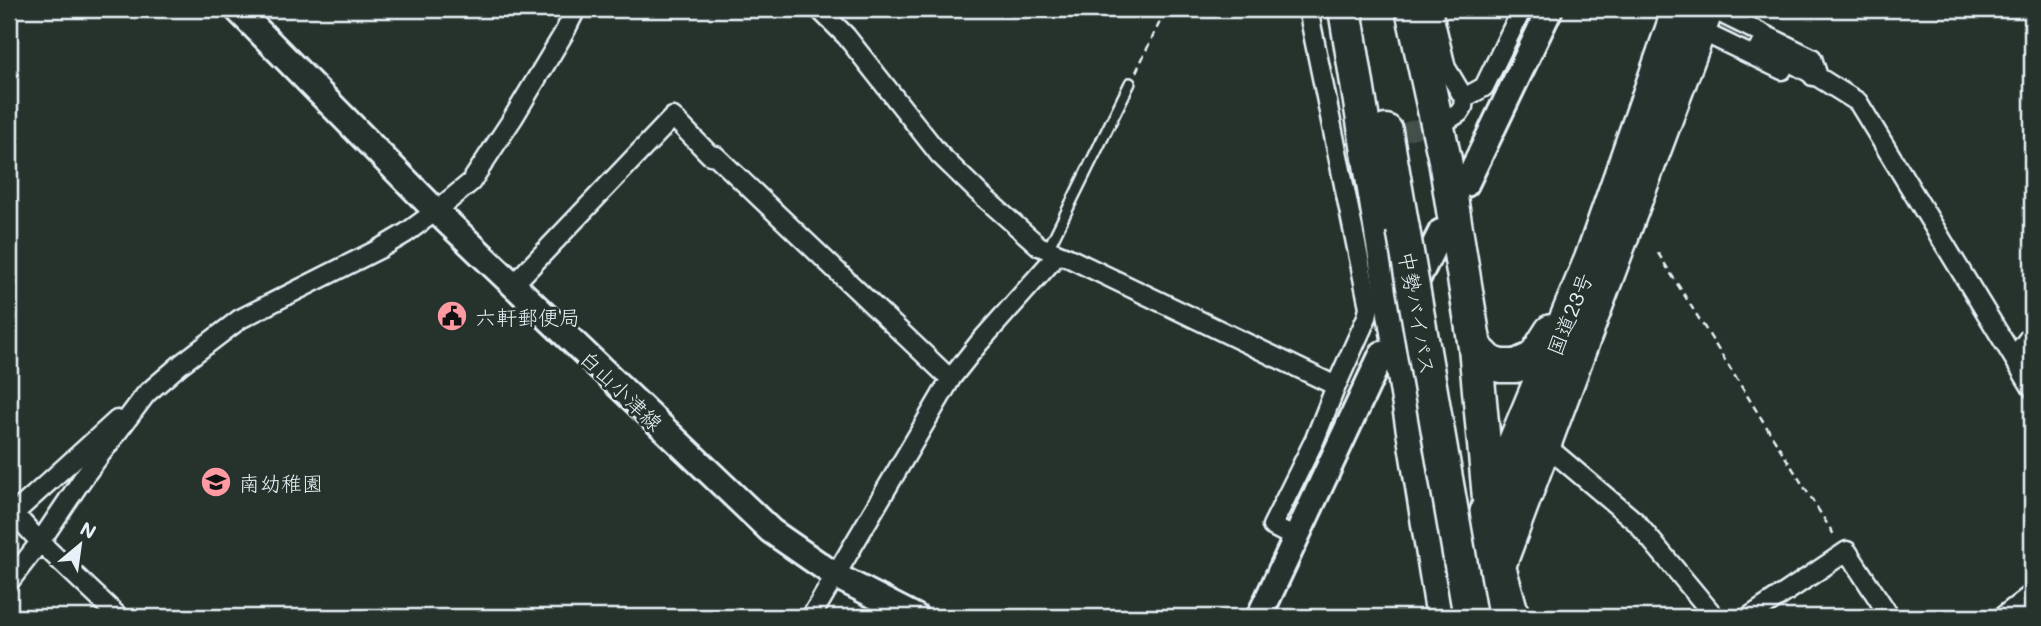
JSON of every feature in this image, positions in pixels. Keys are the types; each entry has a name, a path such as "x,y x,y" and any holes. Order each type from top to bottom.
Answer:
{"highway":[{"path":"1345,9 1443,617"},
{"name":"中勢バイパス","path":"1365,9 1470,617"},
{"path":"1412,9 1446,160 1475,347 1502,616"},
{"name":"国道23号","path":"1455,617 1489,504 1689,14"},
{"name":"国道23号","path":"1499,566 1544,444 1689,14"},
{"path":"1475,347 1490,362 1500,366 1517,366 1534,358 1591,259"},
{"path":"1502,616 1518,530 1532,475"}],"main road":[{"name":"白山小津線","path":"237,9 436,211 771,531 836,576 916,617"},
{"path":"1466,184 1550,9"},
{"path":"1408,298 1441,232"},
{"path":"1259,617 1382,354"}],"street":[{"path":"120,617 10,513 181,364 240,320 406,233 471,182 513,118 576,9"},
{"path":"819,9 846,36 939,155 1039,246 1336,386"},
{"path":"1297,539 1272,526 1315,439 1369,307 1308,9"},
{"path":"1432,9 1446,68 1464,98 1459,113 1448,120"},
{"path":"1464,98 1484,87 1522,9"},
{"path":"1689,14 1789,74 1818,77"},
{"path":"1689,14 1812,58 1818,77"},
{"path":"1761,47 1858,102 2032,388"},
{"path":"513,285 673,117 710,155 716,156 726,165 951,377"},
{"path":"1339,152 1359,144"},
{"path":"811,617 951,377 1053,252"},
{"path":"2014,357 2032,334"},
{"path":"9,582 146,394"},
{"path":"1544,444 1636,522 1715,617"},
{"path":"1749,617 1847,551 1890,617"},
{"path":"2002,617 2032,594"}],"lane":[{"path":"1053,252 1130,83"}],"path":[{"path":"1130,83 1166,9"},
{"path":"1658,253 1831,532 1847,551"}],"tunnel":[{"path":"1696,15 1761,46"},
{"path":"1379,139 1443,121"}],"place":[{"name":"六軒郵便局","path":"452,316"},
{"name":"南幼稚園","path":"216,482"}]}
